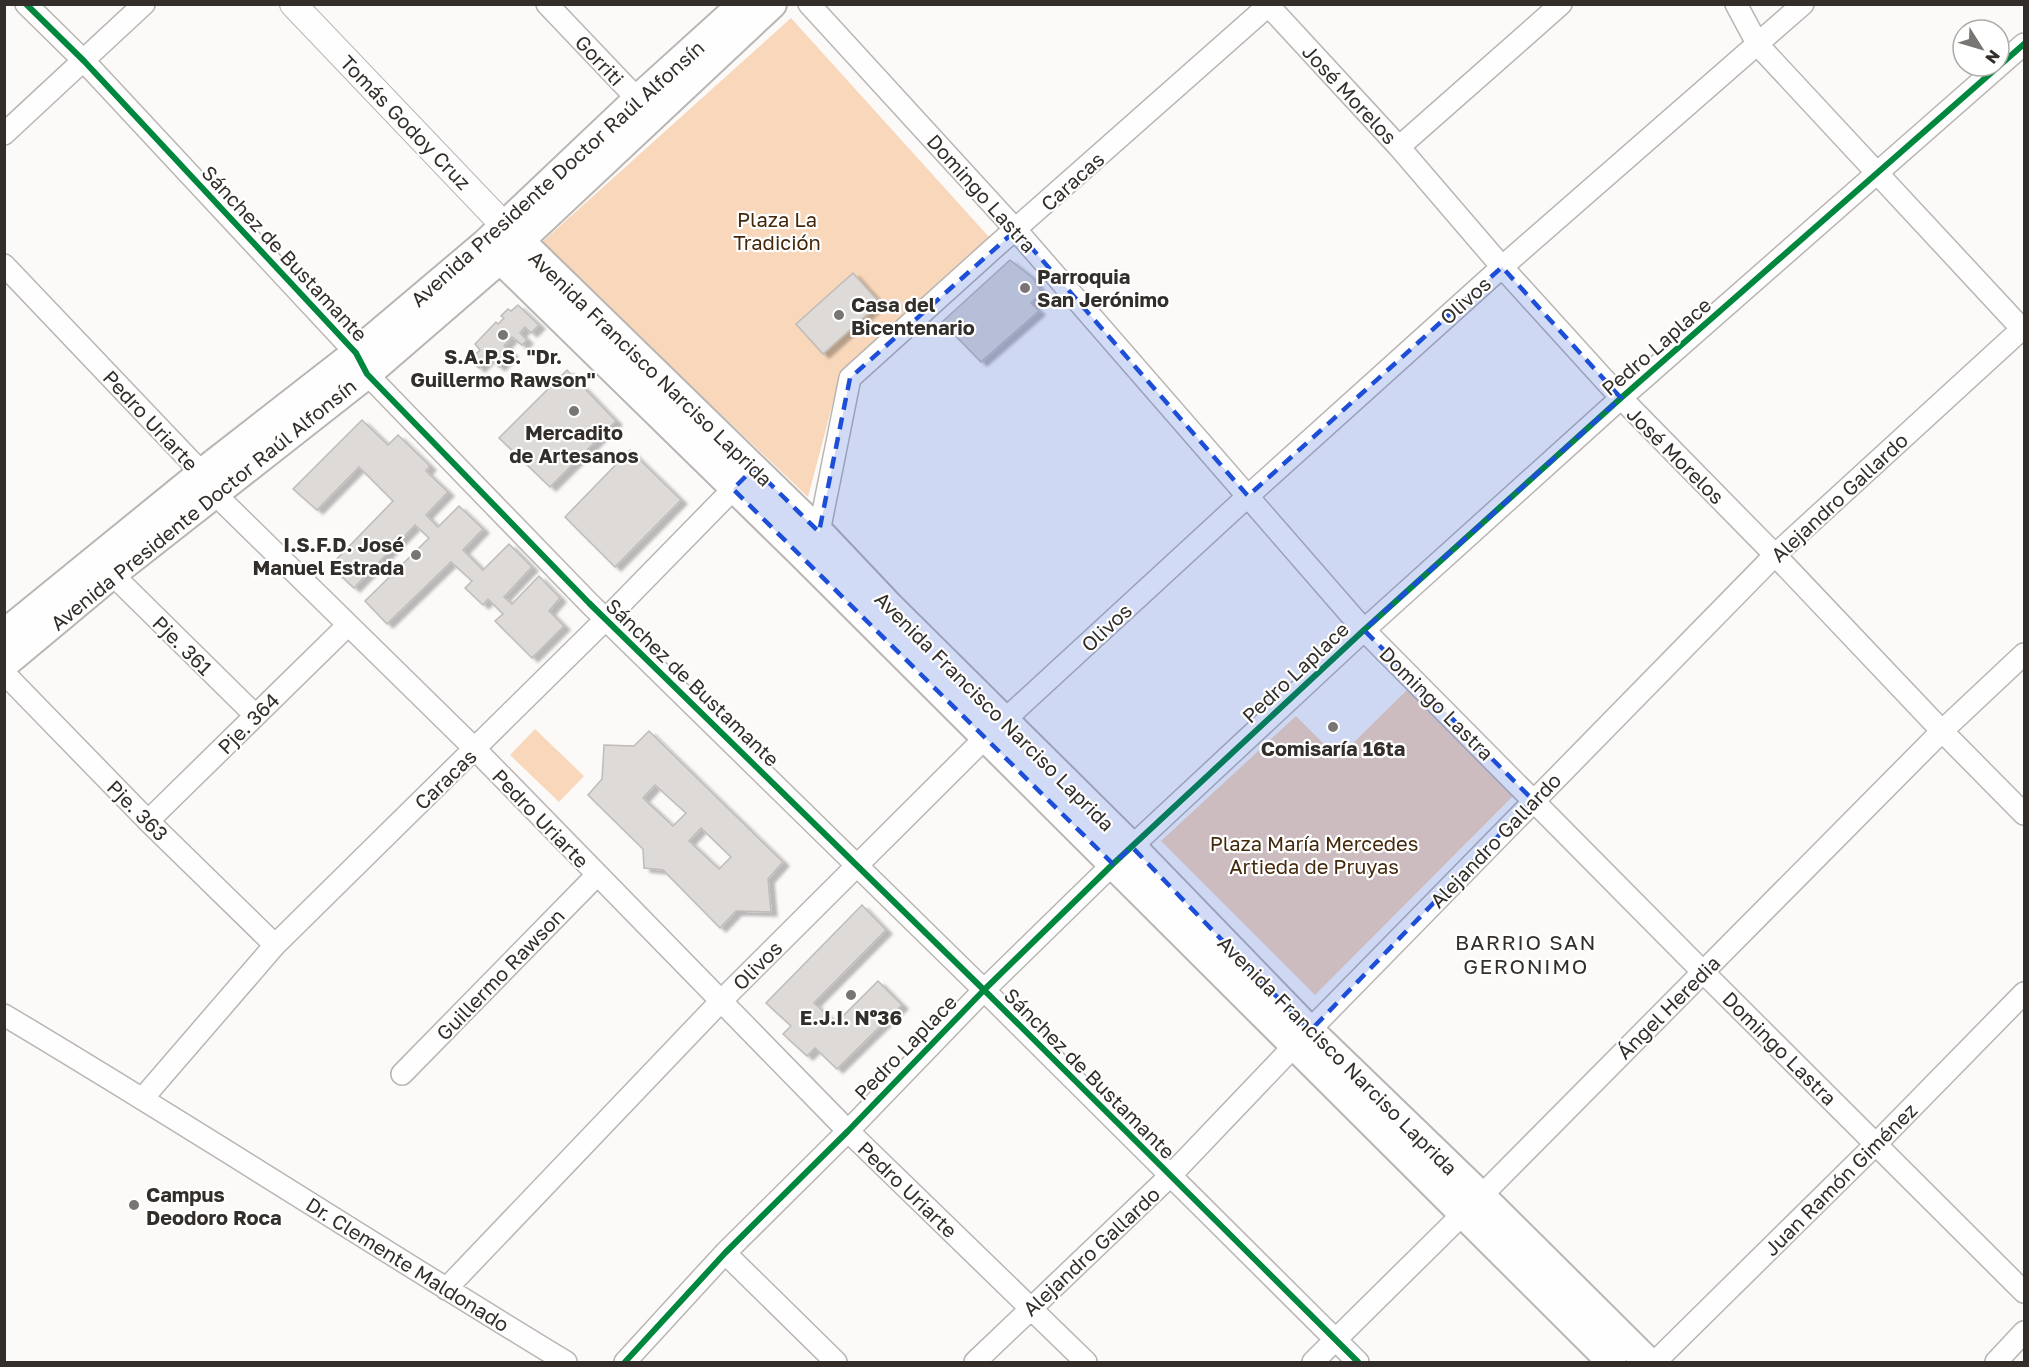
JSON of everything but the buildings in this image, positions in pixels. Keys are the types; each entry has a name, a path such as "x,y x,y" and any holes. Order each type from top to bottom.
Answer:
{"main road":[{"name":"Avenida Presidente Doctor Raúl Alfonsín","path":"4,634 208,483 361,363 502,242 645,107 742,4"},
{"name":"Avenida Presidente Doctor Raúl Alfonsín","path":"645,107 772,4"},
{"name":"Avenida Francisco Narciso Laprida","path":"502,242 754,468 819,532 890,607 995,729"},
{"name":"Avenida Francisco Narciso Laprida","path":"502,242 733,489 995,729 1302,1038 1472,1205 1648,1362"},
{"name":"Avenida Presidente Doctor Raúl Alfonsín","path":"4,664 112,574 208,483"},
{"name":"Avenida Francisco Narciso Laprida","path":"1472,1205 1612,1362"}],"street":[{"name":"Sánchez de Bustamante","path":"26,4 84,61 361,363 606,619 1358,1362"},
{"path":"4,134 144,4"},
{"name":"Tomás Godoy Cruz","path":"293,4 502,242"},
{"name":"Gorriti","path":"547,4 645,107"},
{"name":"Domingo Lastra","path":"809,4 1016,230 1364,630 2025,1292"},
{"path":"1399,147 1561,4"},
{"path":"1736,4 1758,45 2024,329"},
{"name":"Olivos","path":"446,1289 721,1001 995,729 1248,496 1502,267 1803,4"},
{"name":"Caracas","path":"819,532 850,378 1268,5"},
{"name":"José Morelos","path":"1268,5 1399,147 1502,267 1620,398 1776,555 1942,731 2025,814"},
{"name":"Pedro Laplace","path":"625,1362 725,1253 848,1131 984,990 1122,855 1364,630 1620,398 2025,44"},
{"name":"Pedro Uriarte","path":"4,265 208,483 348,625 475,749 848,1131 1086,1362"},
{"name":"Alejandro Gallardo","path":"975,1362 1170,1176 1533,800 1776,555 2024,329"},
{"name":"Caracas","path":"144,1098 275,945 606,619 754,468"},
{"path":"799,551 819,532"},
{"name":"Pje. 361","path":"112,574 255,715"},
{"name":"Pje. 364","path":"148,821 348,625"},
{"name":"Ángel Heredia","path":"1313,1362 1942,731 2025,654"},
{"name":"Pje. 363","path":"4,673 148,821 275,945"},
{"name":"Guillermo Rawson","path":"402,1074 597,875"},
{"name":"Juan Ramón Giménez","path":"1654,1362 1876,1144 2025,993"},
{"name":"Dr. Clemente Maldonado","path":"4,1015 144,1098 566,1362"},
{"path":"725,1253 836,1362"},
{"path":"1996,1362 2025,1332"}],"highlighted area":[{"path":"1016,230 1248,496 1502,267 1621,398 1364,630 1533,800 1310,1031 1132,847 1113,864 733,489 754,468 819,532 850,378"}],"green space":[{"name":"Plaza La Tradición","path":"791,18 989,237 840,376 808,497 541,243"},
{"name":"Plaza María Mercedes Artieda de Pruyas","path":"1409,688 1514,795 1315,995 1161,841 1296,716 1338,758"},
{"path":"535,729 584,776 559,802 510,755"}],"cycle path":[{"path":"26,4 84,61 356,353 367,374 589,603 984,990 1358,1362"},
{"path":"625,1362 725,1253 848,1131 984,990 1113,864 1364,630 1621,398 2024,44"}],"place":[{"name":"Parroquia San Jerónimo","path":"1025,288"},
{"name":"Casa del Bicentenario","path":"839,315"},
{"name":"S.A.P.S. \"Dr. Guillermo Rawson\"","path":"503,335"},
{"name":"Mercadito de Artesanos","path":"574,411"},
{"name":"I.S.F.D. José Manuel Estrada","path":"416,555"},
{"name":"Comisaría 16ta","path":"1333,727"},
{"name":"E.J.I. Nº36","path":"851,995"},
{"name":"Campus Deodoro Roca","path":"134,1205"}],"district":[{"name":"BARRIO SAN GERONIMO","path":"1526,954"}]}
